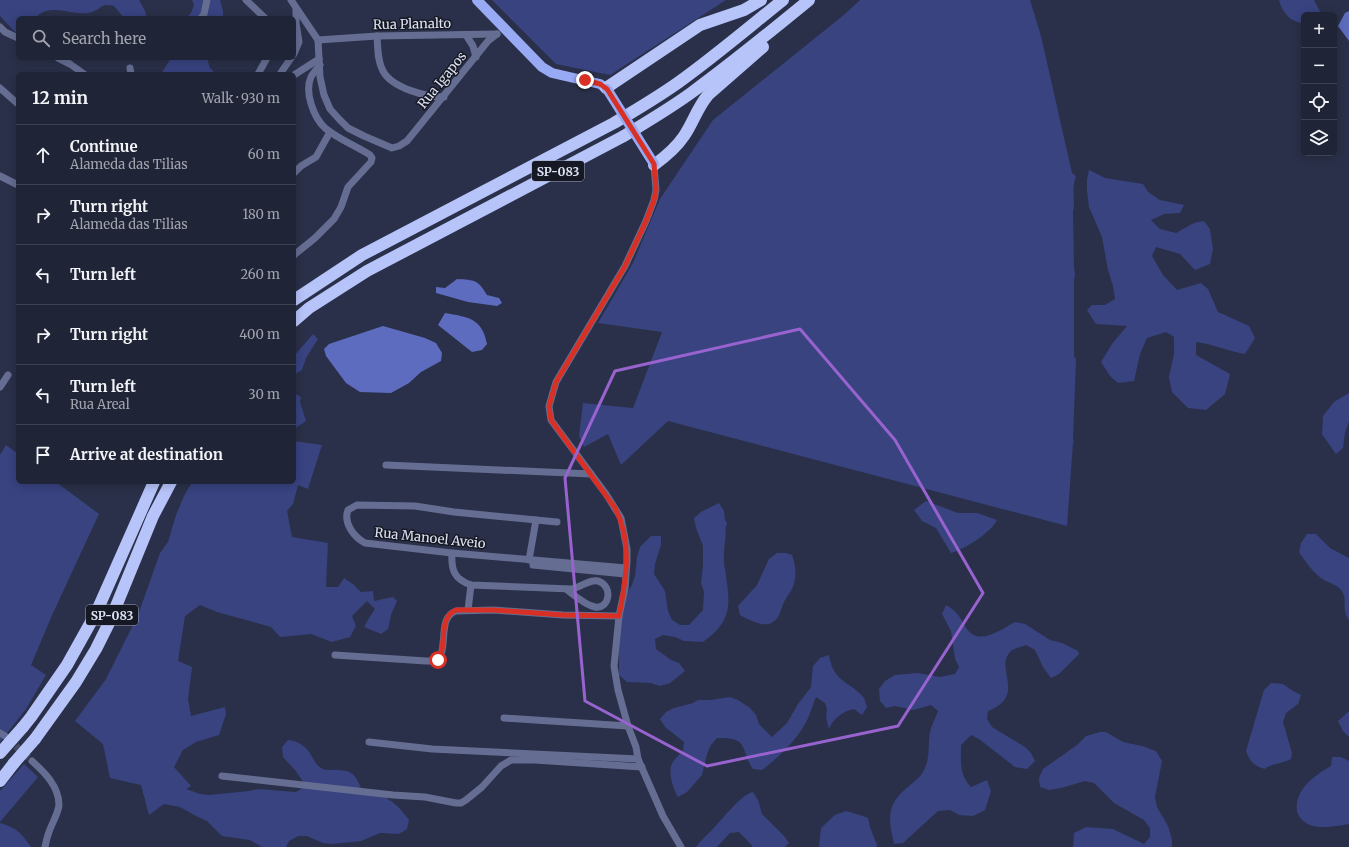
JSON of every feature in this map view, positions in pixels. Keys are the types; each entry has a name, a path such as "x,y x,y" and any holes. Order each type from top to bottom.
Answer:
{"highway":[{"path":"606,88 700,25 744,10 761,0"},
{"name":"SP-083","path":"296,299 362,255 614,123 648,103 690,74 783,0"},
{"name":"SP-083","path":"296,318 309,308 367,271 622,137 657,116 719,72 809,0"},
{"path":"654,165 674,148 683,137 696,112 708,95 814,0"},
{"name":"SP-083","path":"0,753 31,717 67,665 96,613 153,484"},
{"name":"SP-083","path":"0,781 35,739 76,682 96,649 110,621 154,516 170,484"}],"main road":[{"path":"477,0 542,67 552,73 595,82 606,88 654,165"}],"street":[{"path":"202,16 207,0"},
{"path":"246,0 263,16"},
{"path":"291,0 318,40 320,62 310,78 310,102 324,127 370,155 372,158 371,162 348,187 341,207 334,219 315,238 296,252"},
{"path":"296,9 296,16"},
{"path":"296,23 299,42 296,49"},
{"path":"0,26 5,32 16,37"},
{"name":"Rua Planalto","path":"318,40 378,36 508,33"},
{"name":"Rua Igapos","path":"320,62 320,77 324,95 330,109 348,128 392,148 407,141 488,42 497,34"},
{"path":"466,35 473,46 476,57"},
{"path":"378,36 378,57 382,70 388,78 395,83 425,95 444,97"},
{"path":"62,60 81,72"},
{"path":"259,72 266,60"},
{"path":"281,72 290,60"},
{"path":"296,74 320,62"},
{"path":"0,88 16,102"},
{"path":"296,171 301,166 316,157 330,132"},
{"path":"654,165 656,190 654,200 636,245 612,289 556,382 549,406 551,420 621,518 627,549 625,588 619,616 614,666 618,690 628,726 636,747 638,759 663,816 682,847"},
{"path":"0,176 16,184"},
{"path":"296,248 306,245"},
{"path":"0,387 8,376"},
{"path":"386,465 591,474"},
{"name":"Rua Manoel Aveio","path":"558,522 454,512 414,506 357,505 348,510 346,516 349,526 357,539 365,544 452,556 529,560 626,571"},
{"path":"529,560 536,520"},
{"path":"566,589 583,601 595,607 599,607 605,603 608,596 605,585 593,581 574,589 471,585 458,578 453,572 452,556 626,571"},
{"path":"468,610 471,585"},
{"path":"336,655 436,661 441,655 444,629 450,615 456,610 494,610 563,615 619,616"},
{"path":"504,718 628,726"},
{"path":"369,742 432,749 638,759"},
{"path":"222,776 392,795 425,797 461,803 482,787 501,766 507,761 511,760 535,760 642,767"},
{"path":"32,761 47,775 54,785 59,805 48,832 45,847"}],"highlighted area":[{"path":"800,329 895,440 983,593 898,726 707,766 585,701 565,478 615,371"}],"shaded area":[{"path":"0,0 139,0 146,16 122,16 114,6 110,5 105,5 93,12 88,13 53,10 41,13 37,16 16,16 16,33 0,16"},
{"path":"192,0 220,0 223,16 188,16 194,5"},
{"path":"492,0 726,0 610,75 556,64"},
{"path":"860,0 1030,0 1041,36 1072,173 1076,176 1073,211 1075,275 1074,356 1076,359 1074,442 1067,526 668,421 621,465 608,434 584,447 579,436 583,403 633,408 662,332 598,323 633,263 660,199 713,120 845,14"},
{"path":"1279,0 1314,0 1320,11 1301,12 1301,23 1299,23 1291,19 1282,9"},
{"path":"1349,11 1349,41 1338,26 1345,13"},
{"path":"170,60 208,60 210,68 214,72 162,72"},
{"path":"1089,170 1105,178 1143,184 1148,192 1160,200 1184,205 1180,213 1164,214 1151,220 1160,229 1176,233 1194,223 1204,221 1210,229 1213,249 1210,264 1195,270 1180,254 1156,247 1152,256 1163,275 1177,290 1201,283 1208,289 1218,312 1249,326 1255,338 1245,354 1196,342 1196,355 1230,374 1225,394 1206,410 1188,408 1172,392 1169,377 1174,354 1174,337 1166,332 1147,338 1140,354 1134,381 1118,383 1110,376 1101,362 1112,344 1127,326 1096,324 1087,310 1092,305 1105,305 1115,299 1102,237 1089,207 1087,180"},
{"path":"457,279 475,282 481,286 487,295 499,298 502,303 497,306 468,302 436,293 436,287 445,288"},
{"path":"445,313 473,320 478,324 485,335 487,344 482,350 472,352 438,325"},
{"path":"383,326 425,338 436,343 442,353 441,361 421,372 409,383 391,393 360,392 346,383 326,356 324,349 329,344"},
{"path":"313,334 318,339 306,358 302,370 296,374 296,354"},
{"path":"1349,393 1349,421 1345,433 1343,448 1336,454 1322,434 1323,416 1334,402"},
{"path":"296,394 301,397 300,402 306,421 296,428"},
{"path":"296,441 322,445 308,489 298,485 293,504 287,511 292,537 328,543 326,587 338,587 344,578 361,592 373,591 374,601 393,597 397,601 391,615 388,629 381,634 364,627 375,609 367,601 352,616 356,626 350,637 332,642 311,634 280,637 271,627 217,612 200,605 185,616 178,661 192,667 188,699 191,716 225,707 226,714 219,735 196,742 183,750 174,767 191,786 186,789 200,794 209,795 258,789 296,792 306,786 295,770 283,757 282,747 288,740 298,743 304,747 317,765 321,768 325,770 347,771 356,778 361,788 383,796 394,803 409,820 407,829 399,834 380,833 361,841 332,844 323,843 307,836 298,836 289,841 286,847 262,847 250,840 222,836 207,821 180,807 164,804 149,815 141,785 110,778 103,744 75,721 106,679 138,615 160,553 168,542 176,515 191,484 296,484"},
{"path":"6,445 16,452 16,484 59,484 99,514 53,613 31,665 46,675 26,709 0,742 0,455"},
{"path":"926,501 958,513 977,513 997,520 989,530 977,540 951,553 936,528 922,521 914,510"},
{"path":"719,503 724,511 725,520 727,523 724,566 728,592 728,610 725,618 713,634 703,642 684,641 675,637 663,635 655,639 656,649 671,660 679,663 685,671 670,683 660,686 651,683 627,682 619,675 619,628 627,593 635,576 637,557 640,547 651,536 661,536 661,545 655,564 654,574 665,591 668,611 672,620 680,625 689,625 703,610 704,592 701,583 703,546 694,518 701,512"},
{"path":"1307,534 1316,534 1330,548 1349,558 1349,620 1345,612 1344,594 1342,591 1318,575 1309,566 1299,552 1301,543"},
{"path":"777,553 792,555 795,572 794,585 775,620 769,624 758,623 740,615 738,606 757,585 769,559"},
{"path":"946,605 955,612 970,632 976,636 982,637 996,633 1015,622 1025,624 1050,640 1062,643 1078,651 1079,654 1059,674 1051,678 1043,667 1035,650 1026,645 1011,651 1006,658 1005,665 1008,681 1006,697 1000,705 988,711 987,719 992,727 1025,747 1031,753 1035,761 1027,769 1015,767 979,739 971,735 961,745 962,768 964,777 971,787 987,780 991,791 985,810 973,816 959,815 950,810 938,811 903,843 894,844 890,819 893,805 896,799 924,771 928,758 931,728 938,711 931,705 913,710 895,706 886,708 880,701 879,689 885,681 895,675 918,673 940,677 955,674 959,667 955,659 951,631 942,614"},
{"path":"829,655 836,674 864,698 867,707 862,715 854,709 846,712 836,719 829,729 826,718 827,709 825,703 816,697 807,721 801,731 780,755 762,770 753,769 742,745 735,739 717,738 711,745 707,754 702,775 687,792 678,797 672,782 671,766 683,751 684,742 665,727 660,719 666,712 698,700 711,700 730,697 738,700 750,708 756,715 759,724 772,737 787,723 798,704 811,687 813,666 820,658"},
{"path":"1271,683 1283,684 1301,695 1298,704 1286,713 1283,722 1292,753 1291,759 1271,765 1265,769 1253,763 1246,751 1264,690"},
{"path":"1348,712 1349,737 1343,731 1338,721"},
{"path":"1106,732 1123,742 1156,751 1162,761 1155,797 1157,807 1168,826 1172,840 1172,847 1073,847 1074,833 1086,827 1113,829 1144,844 1150,837 1150,828 1144,820 1114,803 1094,783 1085,781 1049,790 1040,787 1039,778 1043,769 1077,745 1086,736"},
{"path":"1332,757 1341,757 1349,761 1349,824 1327,827 1310,825 1306,823 1297,813 1299,796 1302,790 1312,779 1331,766"},
{"path":"24,764 38,777 0,822 0,791"},
{"path":"753,792 758,800 762,814 789,843 785,847 753,847 739,832 730,833 717,847 696,847 742,798"},
{"path":"846,811 868,818 877,845 876,847 819,847 821,828 835,815"},
{"path":"0,823 11,827 18,832 31,847 0,847"}],"tunnel":[{"path":"8,739 32,761"}],"route":[{"path":"438,660 442,651 444,629 447,619 452,612 456,610 494,610 563,615 619,616 625,588 627,561 627,549 621,518 551,420 549,406 556,382 612,289 636,245 654,200 656,190 654,164 607,89 600,84 585,80"}]}
